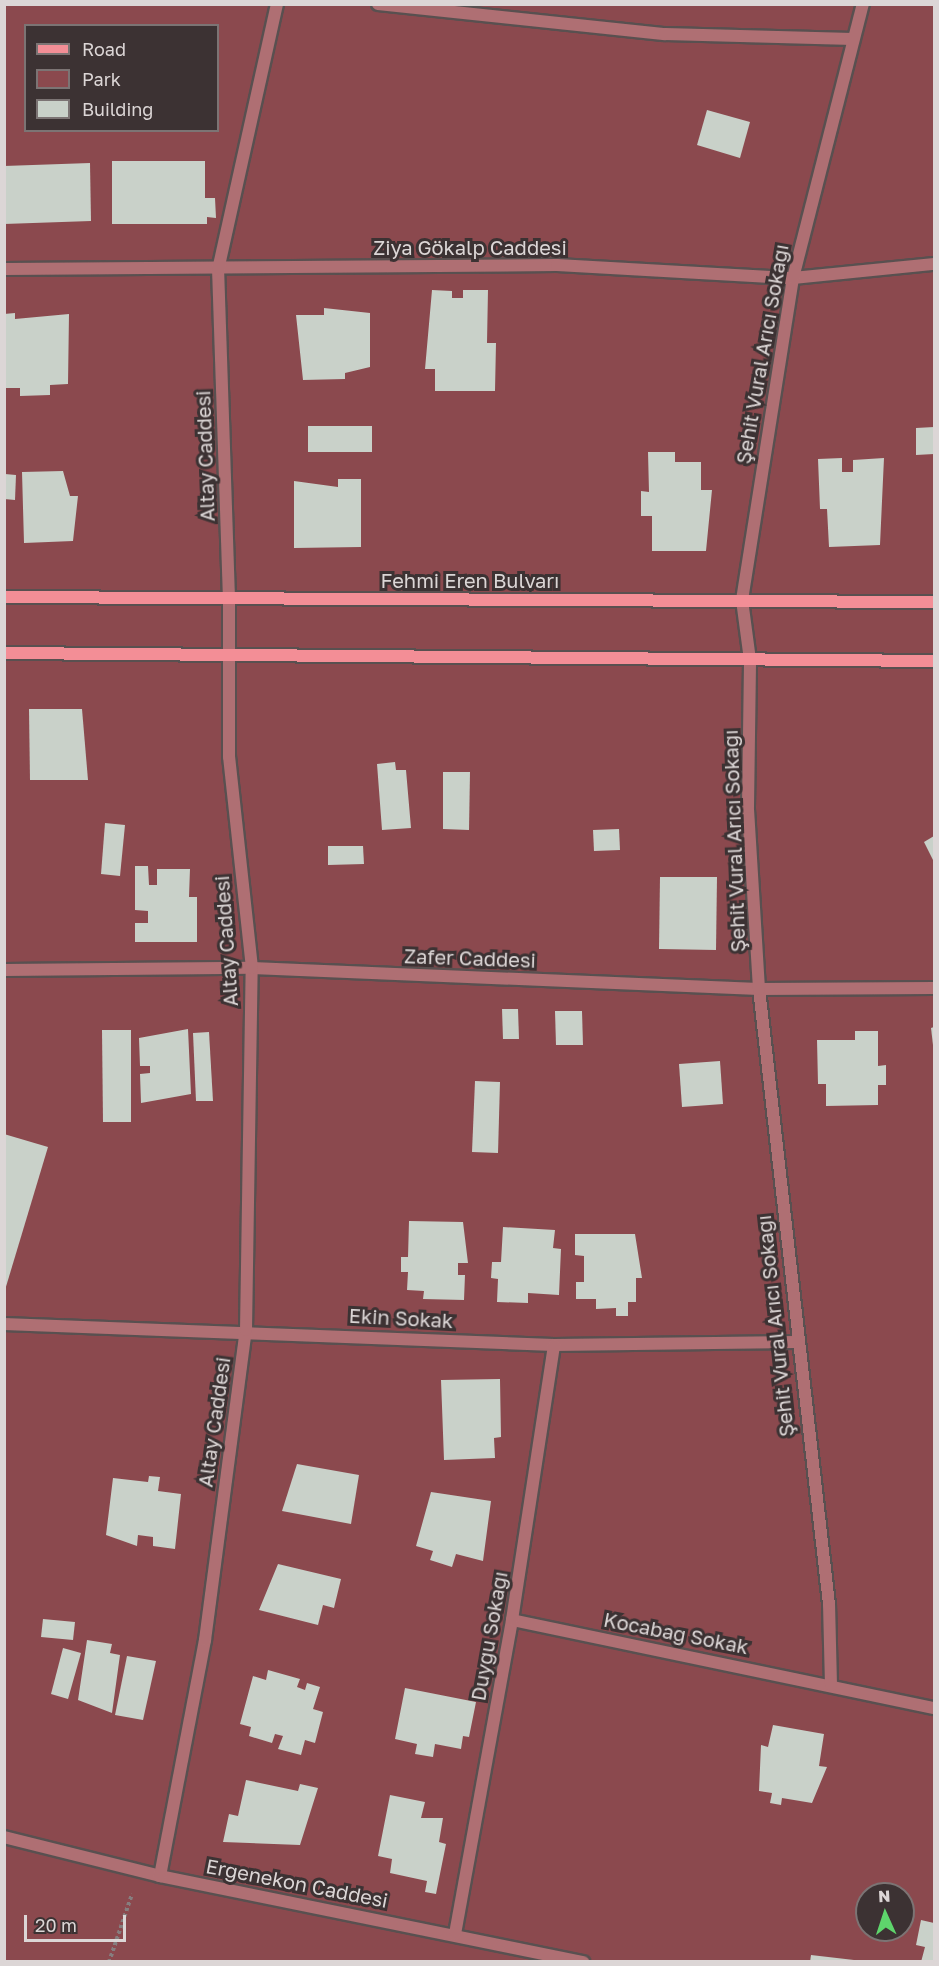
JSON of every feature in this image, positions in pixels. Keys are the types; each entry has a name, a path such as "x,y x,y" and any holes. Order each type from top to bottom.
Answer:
{"street":[{"name":"Altay Caddesi","path":"160,1876 205,1640 246,1330 252,968 229,758 226,655 230,599 218,270 277,4"},
{"path":"378,4 665,34 853,39"},
{"name":"Şehit Vural Arıcı Sokağı","path":"831,1685 829,1604 795,1342 759,989 748,807 750,660 742,600 793,278 863,4"},
{"name":"Ziya Gökalp Caddesi","path":"4,269 218,270 557,265 793,278 934,264"},
{"name":"Fehmi Eren Bulvarı","path":"4,597 934,602"},
{"path":"4,653 934,661"},
{"name":"Zafer Caddesi","path":"4,970 252,968 759,989 934,988"},
{"name":"Ekin Sokak","path":"4,1324 246,1330 554,1345 795,1342"},
{"name":"Duygu Sokağı","path":"455,1934 512,1620 554,1345"},
{"name":"Kocabağ Sokak","path":"512,1620 934,1708"},
{"name":"Ergenekon Caddesi","path":"4,1838 160,1876 455,1934 583,1962"}],"path":[{"path":"109,1962 140,1870"}],"green space":[{"path":"5,5 934,5 934,1961 5,1962"}],"building":[{"path":"707,110 750,122 740,158 697,145"},
{"path":"112,161 205,161 205,198 215,198 216,218 207,217 207,224 112,224"},
{"path":"90,163 91,221 4,224 4,166"},
{"path":"432,290 452,291 452,298 463,298 463,290 488,290 487,343 496,343 495,391 435,391 435,369 425,369"},
{"path":"324,308 370,313 370,367 345,373 345,379 303,380 296,315 324,315"},
{"path":"15,313 15,319 69,314 68,384 50,385 50,395 20,396 20,388 4,388 4,314"},
{"path":"308,426 372,426 372,452 308,452"},
{"path":"934,427 934,454 916,455 916,428"},
{"path":"648,452 675,452 675,462 701,462 701,490 712,490 706,551 652,551 652,516 641,516 641,491 649,492"},
{"path":"842,458 842,472 853,472 853,460 884,458 880,545 829,547 827,509 820,509 818,459"},
{"path":"63,471 70,496 78,496 73,541 24,543 22,472"},
{"path":"5,474 16,475 15,500 4,499"},
{"path":"338,479 361,479 361,547 294,548 294,481 338,487"},
{"path":"29,709 82,709 88,780 30,780"},
{"path":"395,762 396,770 406,770 411,828 382,830 377,764"},
{"path":"443,772 470,772 469,830 443,829"},
{"path":"105,823 125,825 120,876 101,874"},
{"path":"619,829 620,850 594,851 593,830"},
{"path":"934,836 934,862 924,842"},
{"path":"328,846 363,846 364,864 328,865"},
{"path":"135,866 148,866 149,885 157,885 157,869 190,869 189,897 197,897 197,942 135,942 135,923 148,923 148,911 135,910"},
{"path":"660,877 717,877 716,950 659,949"},
{"path":"502,1009 518,1009 519,1039 503,1039"},
{"path":"555,1011 582,1011 583,1045 556,1045"},
{"path":"934,1027 934,1045 933,1045 931,1028"},
{"path":"188,1029 191,1094 141,1103 140,1074 150,1073 150,1066 140,1066 139,1038"},
{"path":"102,1030 131,1030 131,1122 103,1122"},
{"path":"855,1031 878,1031 878,1066 886,1065 886,1085 878,1085 878,1105 826,1106 826,1084 818,1084 817,1040 855,1040"},
{"path":"209,1032 213,1101 196,1101 193,1033"},
{"path":"720,1061 723,1104 682,1107 679,1064"},
{"path":"475,1081 500,1082 498,1153 472,1152"},
{"path":"4,1134 48,1147 5,1290 4,1290"},
{"path":"409,1221 463,1222 468,1263 458,1263 458,1275 465,1275 464,1300 423,1299 424,1291 407,1290 408,1272 401,1272 401,1257 408,1257"},
{"path":"503,1227 555,1230 553,1248 561,1249 559,1295 528,1293 528,1303 497,1302 498,1279 491,1278 492,1262 501,1262"},
{"path":"575,1234 635,1234 642,1278 636,1278 636,1302 628,1302 628,1316 616,1316 616,1308 596,1309 596,1299 576,1299 576,1282 584,1282 584,1256 575,1255"},
{"path":"500,1379 501,1437 494,1438 495,1458 444,1460 441,1380"},
{"path":"297,1464 359,1475 351,1524 282,1511"},
{"path":"149,1476 160,1477 158,1491 181,1494 175,1549 153,1546 153,1537 138,1535 137,1546 106,1535 113,1478 148,1482"},
{"path":"431,1492 491,1501 483,1561 456,1554 452,1567 430,1560 433,1551 416,1546"},
{"path":"278,1564 341,1579 334,1608 323,1605 318,1625 259,1610"},
{"path":"43,1619 75,1622 73,1640 41,1637"},
{"path":"87,1640 112,1644 110,1653 120,1655 112,1713 78,1700"},
{"path":"63,1648 81,1653 68,1699 51,1694"},
{"path":"127,1656 156,1661 143,1720 115,1715"},
{"path":"268,1670 300,1679 297,1687 305,1690 307,1683 320,1687 313,1709 323,1712 315,1743 305,1740 301,1755 278,1749 283,1736 275,1734 272,1743 249,1736 251,1727 240,1724 253,1676 266,1680"},
{"path":"405,1688 476,1702 469,1737 463,1736 461,1749 435,1744 433,1757 415,1754 417,1744 395,1739"},
{"path":"773,1725 824,1734 819,1766 827,1767 812,1803 782,1798 781,1805 770,1803 772,1793 759,1791 761,1745 768,1747"},
{"path":"246,1780 298,1791 300,1784 318,1788 300,1845 223,1842 229,1814 238,1816"},
{"path":"390,1795 425,1802 421,1818 443,1818 439,1842 446,1844 436,1894 425,1892 427,1881 390,1873 392,1859 378,1856"},
{"path":"921,1920 934,1923 934,1962 921,1962 925,1947 916,1945"},
{"path":"811,1955 854,1960 854,1962 810,1962"}]}
